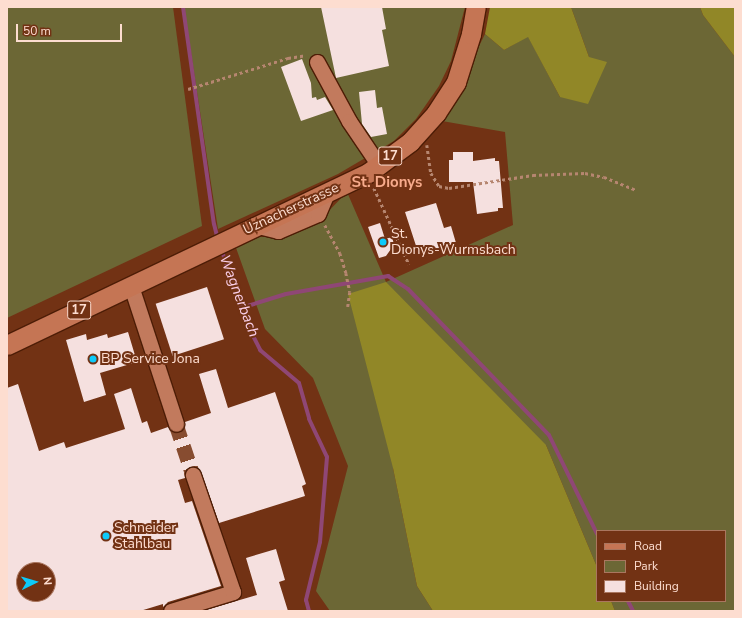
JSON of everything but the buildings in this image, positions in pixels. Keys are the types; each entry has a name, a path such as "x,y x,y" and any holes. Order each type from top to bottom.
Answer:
{"main road":[{"name":"Uznacherstrasse","path":"7,345 131,286 231,236 328,191 373,168 410,142 436,113 456,82 471,34 476,7"}],"street":[{"path":"317,62 373,168"},
{"path":"254,225 278,231 318,214 328,191"},
{"path":"131,286 176,424"},
{"path":"171,611 233,592 193,475"}],"path":[{"path":"188,89 202,86 288,58 310,54 317,62"},
{"path":"421,130 430,151 432,173 438,186 449,188 533,175 585,173 604,177 637,190"},
{"path":"373,168 384,212 409,264"},
{"path":"318,214 329,230 346,273 350,292 348,307"}],"green space":[{"path":"7,7 173,7 202,226 7,318"},
{"path":"184,7 465,7 451,61 439,86 416,119 394,141 338,174 218,229"},
{"path":"571,7 700,7 703,15 735,57 735,611 615,611 611,602 726,602 726,530 596,530 596,565 546,445 393,468 417,586 433,611 330,611 316,591 348,466 313,378 265,329 235,245 246,237 284,237 322,218 347,192 386,282 513,225 505,132 442,121 485,34 504,50 528,36 560,97 589,57"}],"shaded area":[{"path":"490,7 571,7 589,57 607,62 588,104 560,97 528,37 504,50 485,34"},
{"path":"700,7 735,7 735,57 703,15"},
{"path":"386,282 546,445 596,565 596,602 611,602 615,611 433,611 417,586 393,468 348,294"}],"waterway":[{"name":"Wagnerbach","path":"183,7 214,224 218,240"},
{"name":"Wagnerbach","path":"221,248 245,320 260,350 299,383 309,419 327,457 320,542 306,600 309,611"},
{"path":"241,308 286,294 388,276 408,289 549,435 596,532"},
{"path":"628,602 633,611"}],"tunnel":[{"path":"176,424 193,475"}],"place":[{"name":"St. Dionys-Wurmsbach","path":"383,242"},
{"name":"BP Service Jona","path":"93,359"},
{"name":"Schneider Stahlbau","path":"106,536"}],"district":[{"name":"St. Dionys","path":"387,183"}]}
